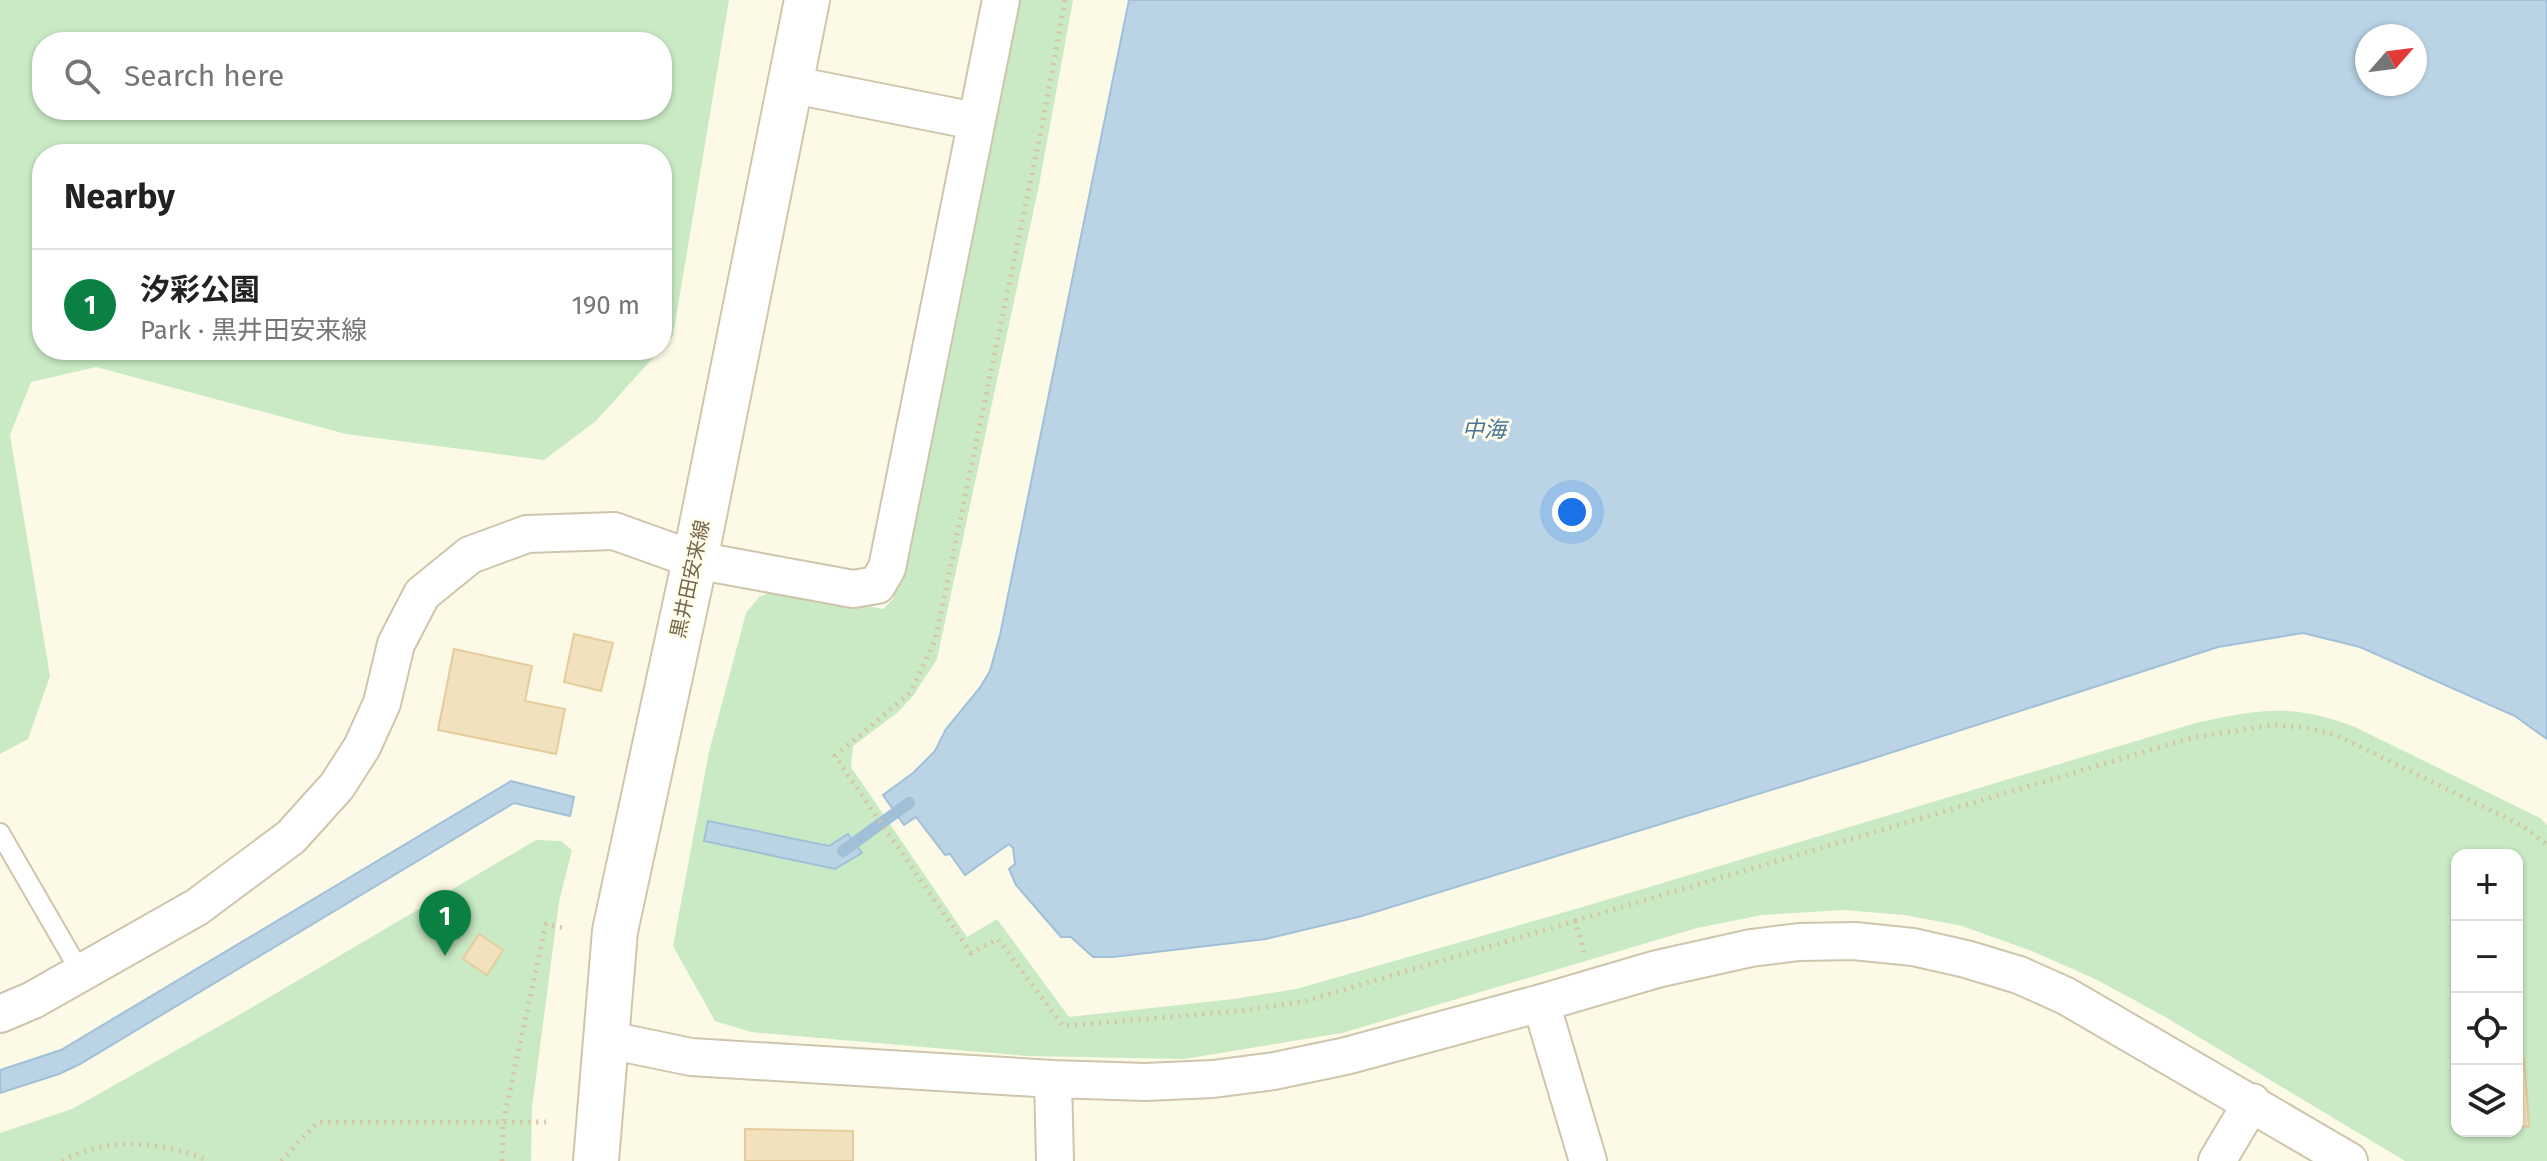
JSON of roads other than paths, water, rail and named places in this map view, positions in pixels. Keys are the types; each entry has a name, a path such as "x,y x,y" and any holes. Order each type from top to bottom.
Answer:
{"main road":[{"name":"黒井田安来線","path":"596,1161 615,931 695,560 807,0"}],"street":[{"path":"0,1014 33,1000 197,907 291,837 337,786 362,747 382,703 396,644 422,594 470,555 527,534 614,531 695,560 853,589 877,585 887,568 1001,0"},
{"path":"789,84 975,121"},
{"path":"604,1039 691,1057 1053,1079 1145,1082 1213,1079 1274,1071 1346,1056 1669,966 1751,948 1799,942 1854,941 1913,947 2019,975 2066,996 2349,1161"},
{"path":"1541,1003 1588,1161"},
{"path":"1053,1079 1055,1161"},
{"path":"2217,1161 2252,1102"}],"lane":[{"path":"0,833 81,973"}],"water":[{"name":"中海","path":"1129,0 2547,0 2547,739 2515,716 2360,647 2303,633 2218,647 1862,762 1362,916 1266,939 1093,957 1071,937 1061,937 1016,885 1009,869 1015,864 1013,848 1009,844 965,875 916,817 904,825 883,795 913,773 935,751 946,729 990,671 1000,635"},
{"path":"511,781 574,797 570,816 514,803 80,1064 0,1093 0,1070 61,1050"},
{"path":"708,821 829,846 848,834 862,853 835,869 704,841"}],"waterway":[{"path":"843,851 909,803"}],"place":[{"name":"汐彩公園","path":"445,956"}]}
